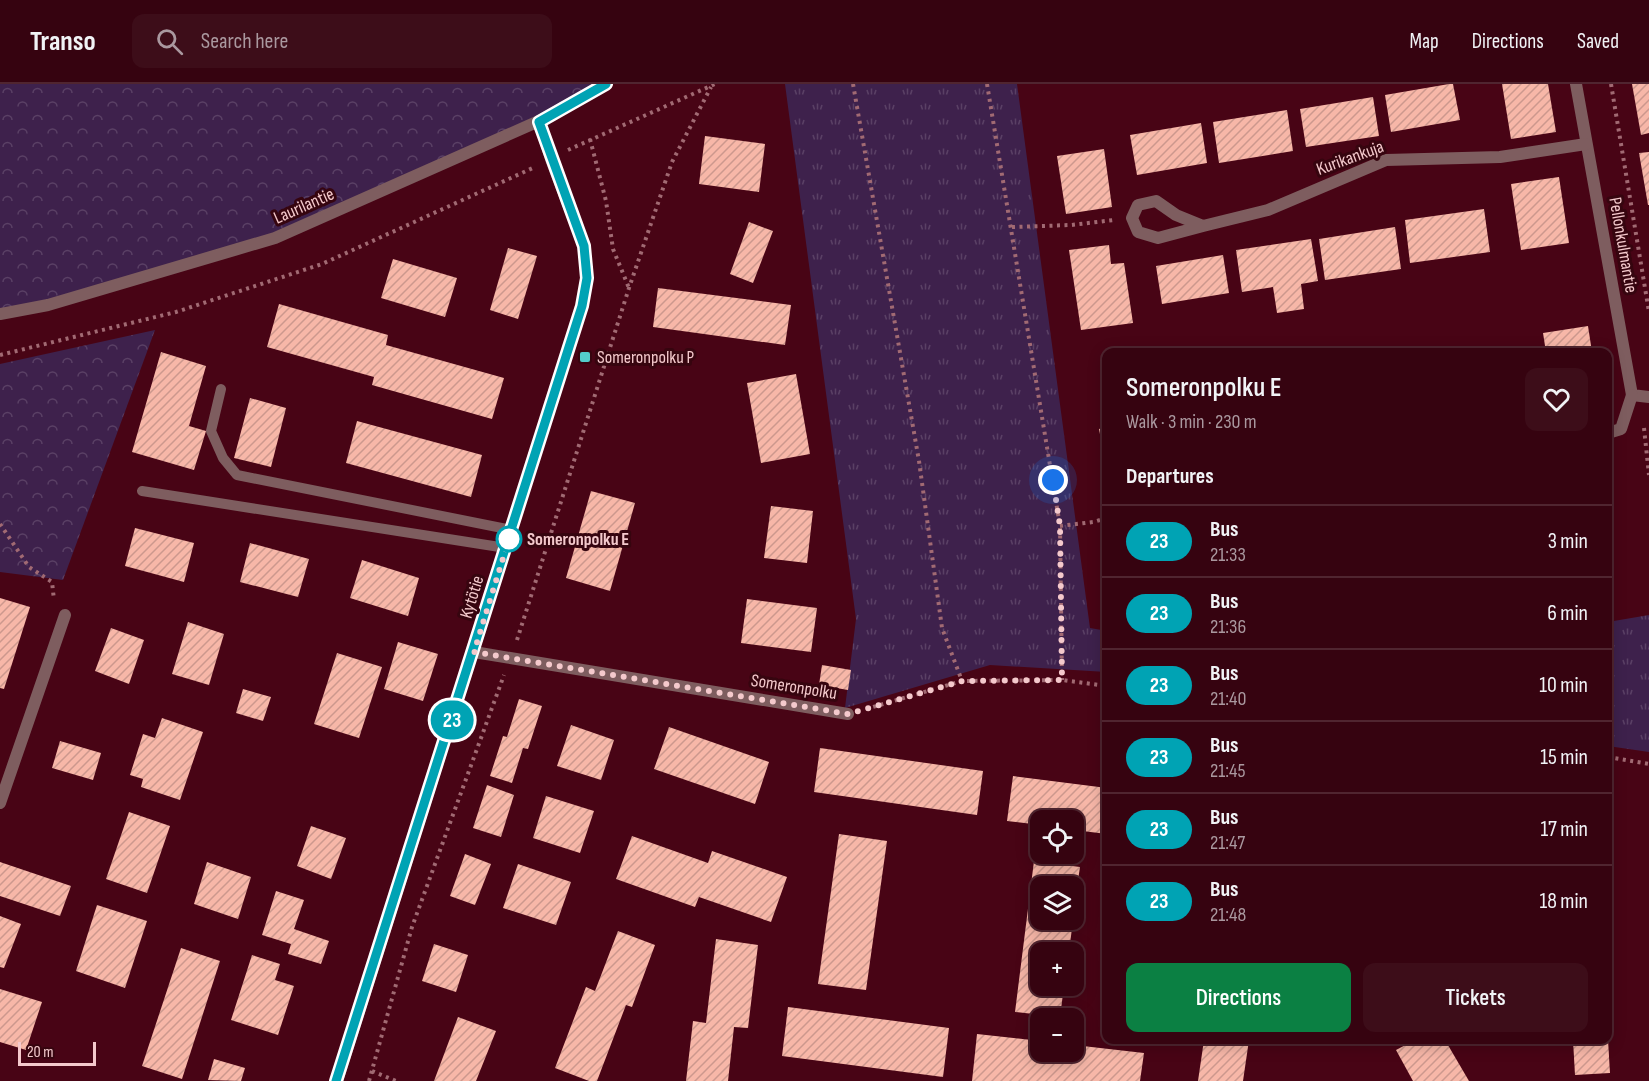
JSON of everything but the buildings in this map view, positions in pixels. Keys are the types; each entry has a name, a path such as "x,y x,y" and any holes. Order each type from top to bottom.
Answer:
{"street":[{"name":"Laurilantie","path":"0,314 48,305 275,238 539,122 606,84"},
{"name":"Pellonkulmantie","path":"1576,84 1632,395"},
{"name":"Kytötie","path":"337,1081 582,306 587,278 584,246 539,122"},
{"name":"Kurikankuja","path":"1132,218 1138,232 1158,238 1268,210 1386,160 1500,157 1586,144"},
{"path":"1132,218 1138,205 1156,201 1176,215 1203,226"},
{"path":"1612,432 1621,429 1632,395 1649,397"},
{"path":"0,803 65,615"},
{"name":"Someronpolku","path":"474,652 848,714"}],"lane":[{"path":"221,389 211,431 223,458 237,475 512,530"},
{"path":"142,491 506,548"}],"path":[{"path":"853,84 919,461 942,628 962,681"},
{"path":"987,84 1060,526 1062,680"},
{"path":"1611,84 1649,312"},
{"path":"0,355 176,312 322,264 510,180 590,139 713,86"},
{"path":"369,1081 412,927 510,659 628,288 672,162 713,86"},
{"path":"590,139 606,201 613,249 628,288"},
{"path":"1012,227 1071,225 1132,218"},
{"path":"1646,421 1643,431 1649,474"},
{"path":"1060,526 1102,519"},
{"path":"0,524 29,567 52,582 54,600 65,615"},
{"name":"Someronpolku","path":"848,714 962,681 1062,680 1102,685"},
{"path":"1612,758 1649,764"},
{"path":"372,1071 396,1081"}],"green space":[{"path":"0,84 597,84 539,121 275,238 0,314"},
{"path":"785,84 1017,84 1090,628 1102,630 1102,672 990,665 845,708 856,619"},
{"path":"155,330 63,580 0,572 0,364"},
{"path":"1649,615 1649,752 1612,747 1612,621"}],"bus line":[{"name":"23","path":"336,1081 582,306 587,278 584,246 539,122 606,84"}],"place":[{"name":"Someronpolku P","path":"585,357"},
{"name":"Someronpolku E","path":"509,539"}],"route":[{"path":"509,539 474,652 848,714 962,681 1062,680 1060,526 1053,480"}]}
